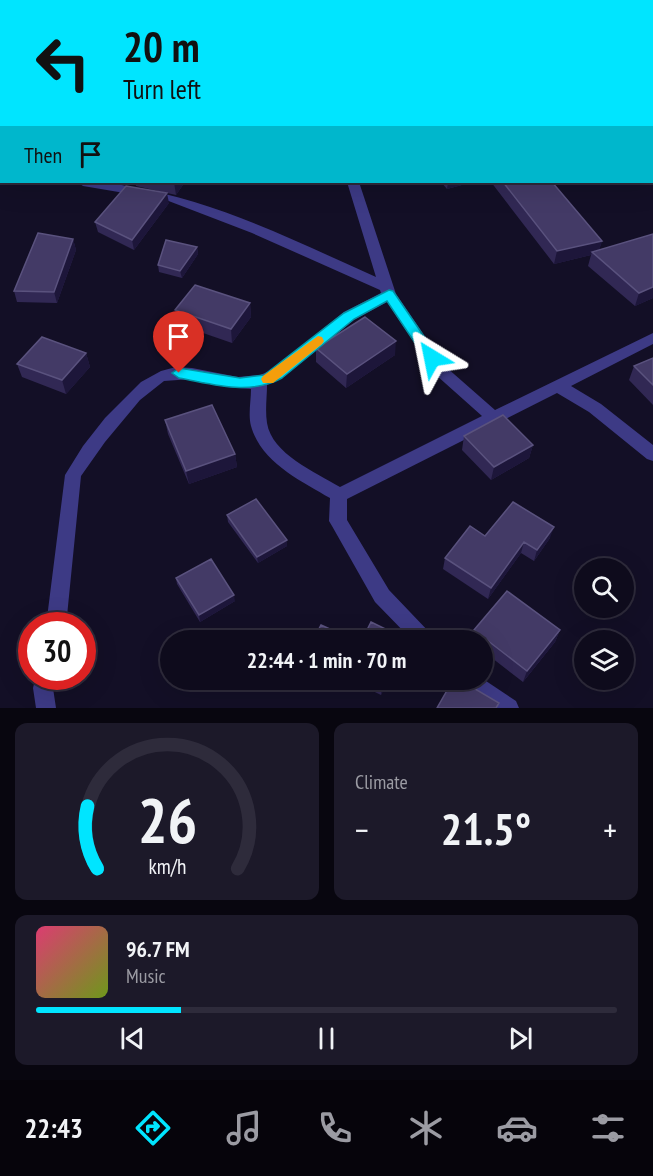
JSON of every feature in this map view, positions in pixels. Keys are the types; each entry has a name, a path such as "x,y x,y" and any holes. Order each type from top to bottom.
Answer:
{"street":[{"path":"89,183 169,197 257,230 386,290"},
{"path":"353,183 386,290 441,371 493,417"},
{"path":"58,612 73,475 85,453 133,399 158,378 179,373 240,384 259,383 277,375 349,316 386,290"},
{"path":"339,495 653,338"},
{"path":"259,383 259,426 269,445 284,460 339,495"},
{"path":"557,385 595,408 653,454"},
{"path":"339,495 338,521 382,596 414,630"},
{"path":"43,690 46,708"},
{"path":"482,690 508,708"}],"building":[{"path":"504,183 553,183 602,241 557,251"},
{"path":"126,186 167,193 132,240 95,222"},
{"path":"38,233 73,239 54,292 14,291"},
{"path":"653,234 653,287 639,293 592,252"},
{"path":"166,240 197,247 180,271 158,265"},
{"path":"195,285 250,303 231,329 175,310"},
{"path":"365,317 396,341 347,374 316,348"},
{"path":"42,337 86,353 62,380 17,364"},
{"path":"653,358 653,385 634,366"},
{"path":"212,405 235,454 186,471 165,420"},
{"path":"503,415 533,445 494,467 464,436"},
{"path":"256,499 287,540 257,557 227,515"},
{"path":"513,502 554,527 537,550 524,542 491,588 445,558 470,526 485,536"},
{"path":"211,559 234,595 199,615 176,578"},
{"path":"507,591 560,630 527,671 493,645 493,630 474,630"},
{"path":"371,622 388,630 367,630"},
{"path":"321,625 332,630 318,630"},
{"path":"447,690 477,690 499,703 496,708 437,708"}],"slow traffic":[{"path":"268,379 277,375 318,341"}],"route":[{"path":"179,373 240,384 267,380 277,375 349,316 389,294 432,358"}]}
